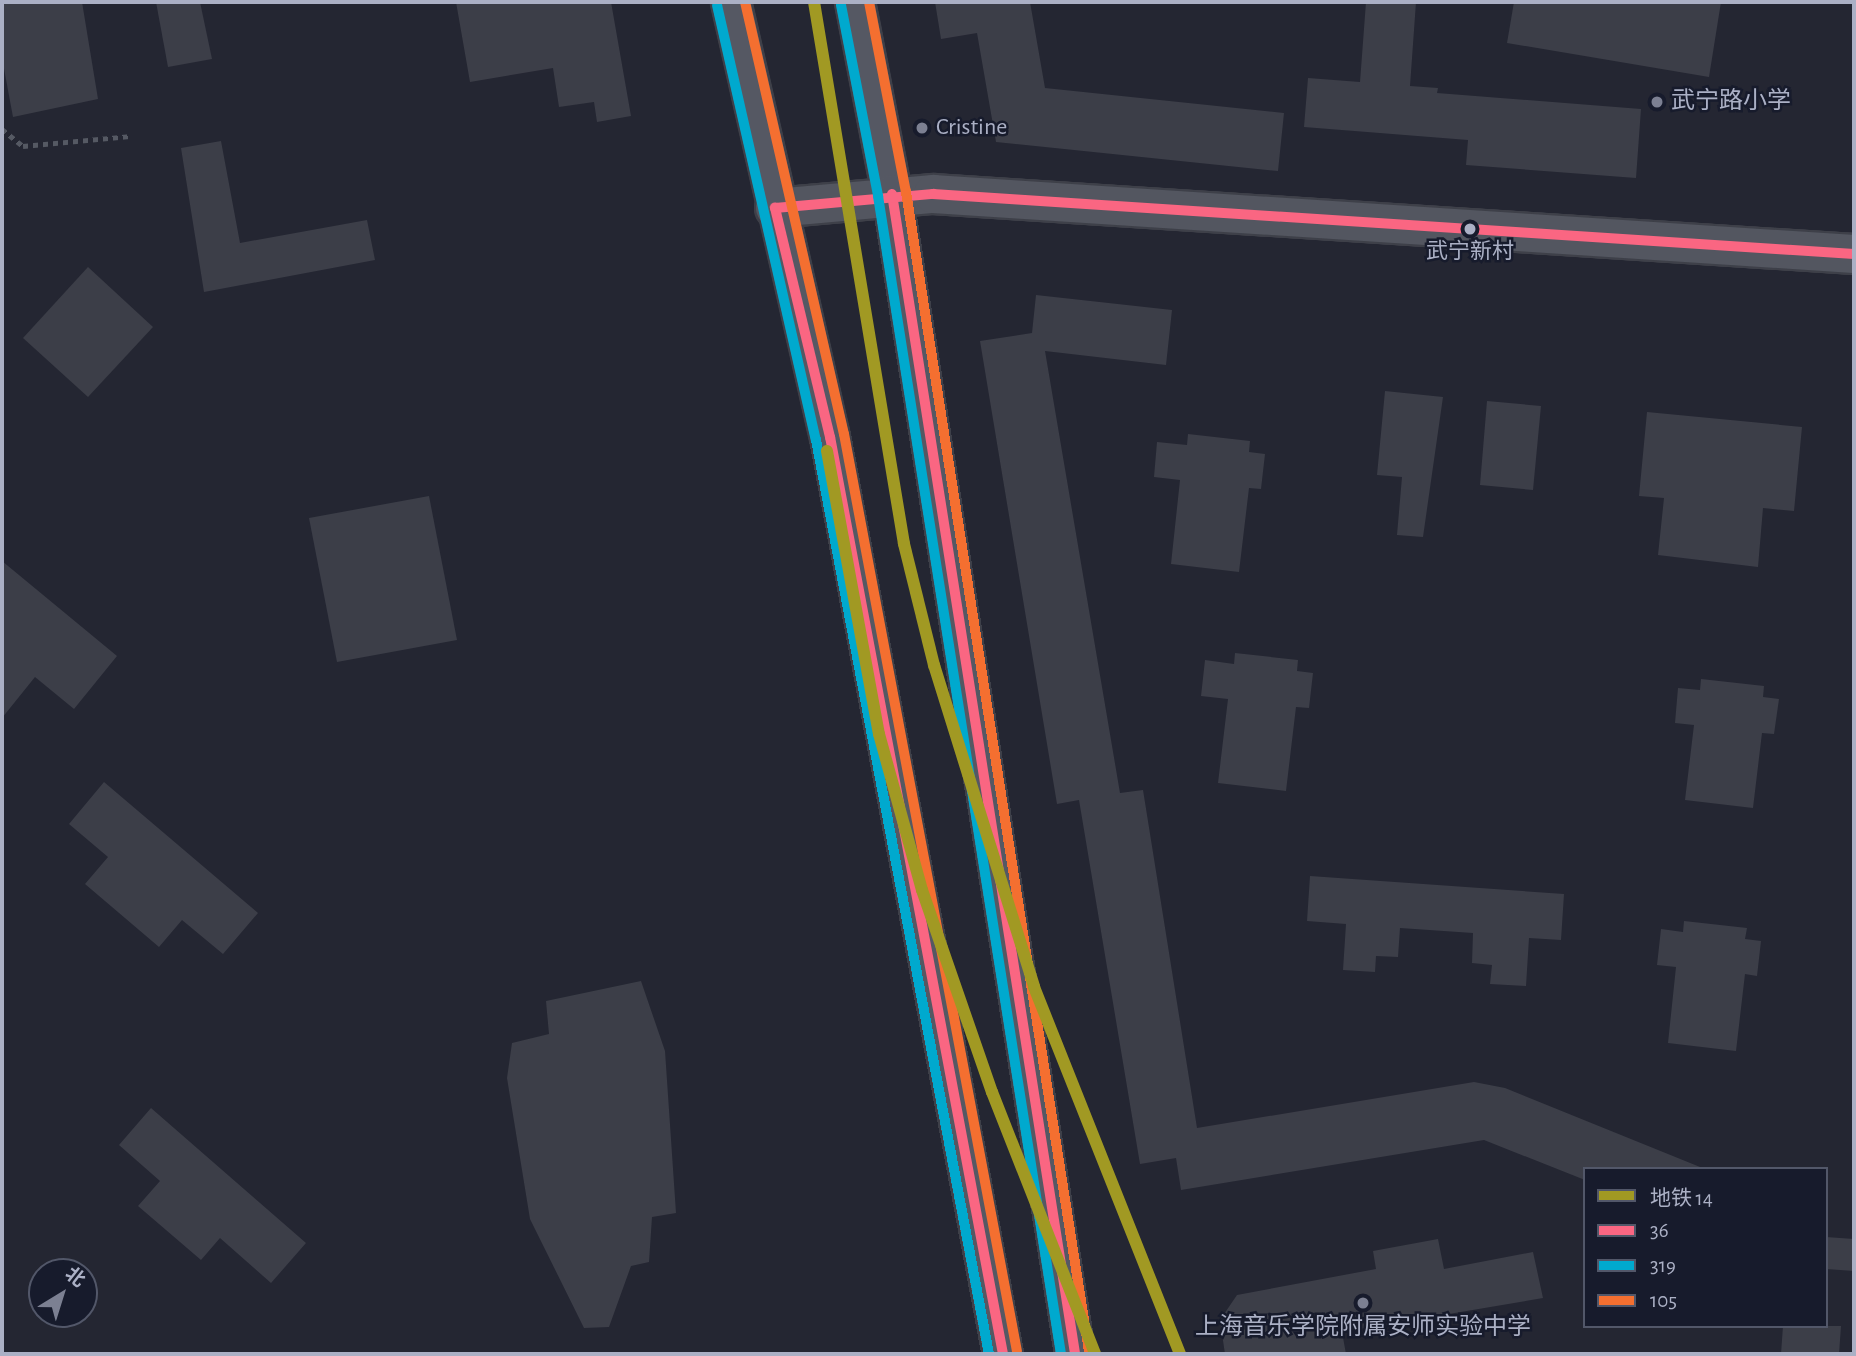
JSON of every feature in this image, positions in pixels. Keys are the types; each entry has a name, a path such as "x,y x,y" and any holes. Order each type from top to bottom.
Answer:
{"main road":[{"path":"731,2 775,208 830,437 1003,1354"},
{"path":"855,2 892,194 1075,1354"}],"street":[{"path":"775,208 892,194 1854,254"}],"path":[{"path":"2,129 23,146 131,136"}],"building":[{"path":"2,2 82,2 98,99 13,117 2,58"},
{"path":"156,2 200,2 212,59 168,67"},
{"path":"456,2 611,2 631,116 597,122 594,102 559,107 553,68 470,82"},
{"path":"935,2 1030,2 1045,88 1284,113 1278,171 996,142 977,33 941,39"},
{"path":"1366,2 1416,2 1410,86 1438,88 1437,93 1641,109 1636,178 1466,165 1468,140 1304,127 1308,78 1360,82"},
{"path":"1514,2 1721,2 1709,77 1507,43"},
{"path":"221,141 240,243 367,220 375,260 204,292 181,148"},
{"path":"88,267 153,327 88,397 23,338"},
{"path":"1036,295 1172,310 1166,365 1045,351 1120,793 1143,790 1197,1128 1474,1082 1505,1088 1700,1167 1583,1167 1583,1179 1484,1140 1181,1190 1176,1158 1140,1164 1079,800 1057,804 980,341 1032,333"},
{"path":"1385,391 1443,397 1423,537 1397,535 1402,477 1377,475"},
{"path":"1487,401 1541,406 1533,490 1480,485"},
{"path":"1647,412 1802,427 1794,511 1763,508 1758,567 1658,555 1664,498 1639,496"},
{"path":"1188,434 1250,441 1249,452 1265,454 1261,489 1249,488 1239,572 1171,564 1180,480 1154,477 1157,442 1187,445"},
{"path":"429,496 457,640 337,662 309,518"},
{"path":"2,561 117,656 74,709 35,677 2,718"},
{"path":"1235,653 1298,660 1297,671 1313,673 1309,708 1296,707 1286,791 1218,783 1228,699 1201,696 1205,660 1234,664"},
{"path":"1701,679 1764,686 1763,697 1779,699 1774,734 1762,733 1753,808 1685,800 1694,725 1675,723 1678,688 1700,690"},
{"path":"104,782 258,913 223,954 182,920 159,947 85,884 108,857 69,824"},
{"path":"1310,876 1564,894 1561,940 1529,938 1526,986 1490,984 1492,965 1472,963 1473,933 1400,928 1398,957 1376,956 1375,972 1343,970 1346,924 1307,921"},
{"path":"1684,921 1747,928 1745,939 1761,941 1757,976 1745,974 1736,1051 1668,1043 1676,967 1657,965 1661,929 1683,932"},
{"path":"641,981 665,1051 676,1213 652,1217 649,1262 631,1266 609,1327 584,1328 530,1219 507,1078 512,1043 549,1034 546,1001"},
{"path":"151,1108 306,1243 271,1283 220,1238 201,1260 138,1206 160,1181 119,1145"},
{"path":"1828,1237 1854,1239 1854,1271 1828,1269"},
{"path":"1438,1239 1444,1269 1533,1252 1543,1298 1342,1332 1346,1354 1225,1354 1220,1320 1237,1295 1376,1269 1373,1251"},
{"path":"1841,1326 1839,1354 1781,1354 1783,1328"}],"metro line":[{"name":"14","path":"814,2 904,544 934,665 1034,987 1180,1354"},
{"name":"14","path":"827,451 879,734 922,890 992,1092 1095,1354"}],"transit line":[{"name":"105","path":"745,2 844,434 1017,1351"},
{"name":"105","path":"869,2 906,192 1089,1352"},
{"name":"319","path":"717,5 816,440 989,1354"},
{"name":"319","path":"841,5 878,196 1061,1354"},
{"name":"36","path":"892,194 1075,1354"},
{"name":"36","path":"1003,1354 830,437 775,208 933,194 1854,254"}],"place":[{"name":"武宁路小学","path":"1657,102"},
{"name":"Cristine","path":"922,128"},
{"name":"武宁新村","path":"1470,229"},
{"name":"上海音乐学院附属安师实验中学","path":"1363,1303"}]}
